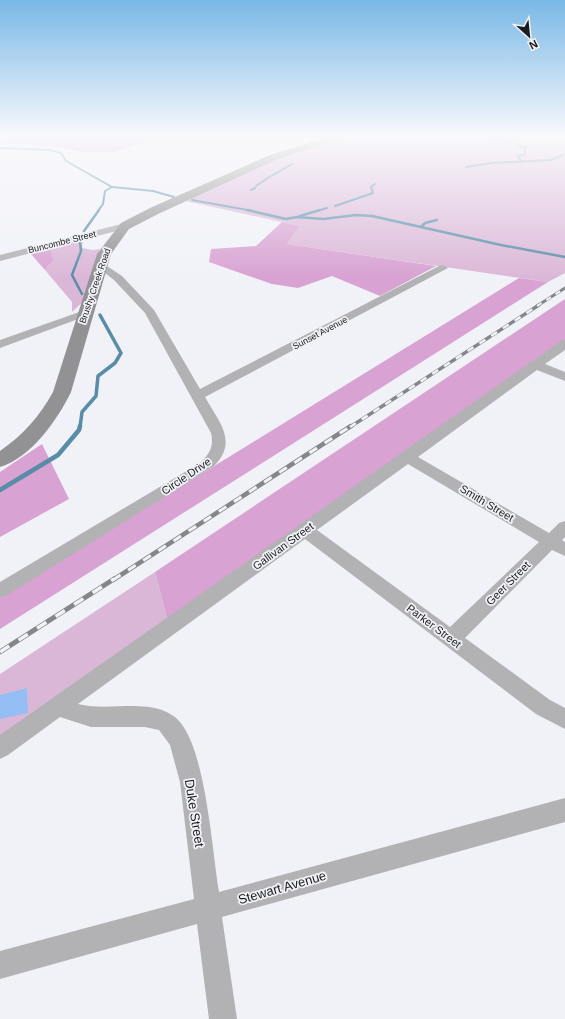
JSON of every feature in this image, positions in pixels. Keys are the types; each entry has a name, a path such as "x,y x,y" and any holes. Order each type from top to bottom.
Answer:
{"street":[{"name":"Brushy Creek Road","path":"0,460 35,433 54,409 62,392 85,313 109,244 125,226 215,184"},
{"name":"Buncombe Street","path":"0,258 125,226"},
{"name":"Circle Drive","path":"0,591 212,460 219,449 220,439 150,312 118,278 101,265"},
{"name":"Sunset Avenue","path":"197,396 443,268"},
{"path":"0,344 85,313"},
{"name":"Gallivan Street","path":"0,748 565,344"},
{"path":"537,364 565,377"},
{"name":"Smith Street","path":"408,456 558,546"},
{"name":"Geer Street","path":"451,639 558,546 565,528"},
{"name":"Parker Street","path":"305,530 543,707 565,719"},
{"name":"Duke Street","path":"58,706 81,716 109,718 152,718 166,722 182,744 191,782 223,1019"},
{"name":"Stewart Avenue","path":"0,964 565,810"}],"shaded area":[{"path":"222,184 565,184 565,273 548,282 287,244 300,226 185,201"},
{"path":"282,222 300,226 287,244 436,266 380,296 332,276 298,288 272,284 209,262 211,249 256,246"},
{"path":"83,239 82,248 93,250 100,249 84,301 72,312 72,302 45,270 50,264 50,249"},
{"path":"50,249 53,260 45,270 30,253"},
{"path":"519,278 548,282 0,629 0,598"},
{"path":"565,299 565,344 168,622 155,572"},
{"path":"42,444 69,499 0,537 0,472"},
{"path":"155,572 168,622 0,739 0,674"}],"building":[{"path":"27,688 28,713 0,719 0,695"}],"waterway":[{"path":"106,184 112,187"},
{"path":"256,186 260,184"},
{"path":"335,206 373,193 371,187 375,184"},
{"path":"98,211 103,204 105,191 112,187"},
{"path":"112,187 153,191 174,197"},
{"path":"251,190 255,188"},
{"path":"192,200 253,211"},
{"path":"317,211 327,208"},
{"path":"84,231 99,210"},
{"path":"247,210 286,219 297,217 323,219 356,215 372,216 501,245 565,257"},
{"path":"300,216 320,210"},
{"path":"422,226 425,223 437,220"},
{"path":"80,242 81,251 72,275 82,294"},
{"path":"80,427 82,412 96,396 98,376 115,363 121,353 100,315"},
{"path":"0,490 58,455 79,430 80,426"}],"railway":[{"path":"537,306 565,288"},
{"path":"350,427 539,305"},
{"path":"113,580 351,426"},
{"path":"0,652 114,579"}]}
